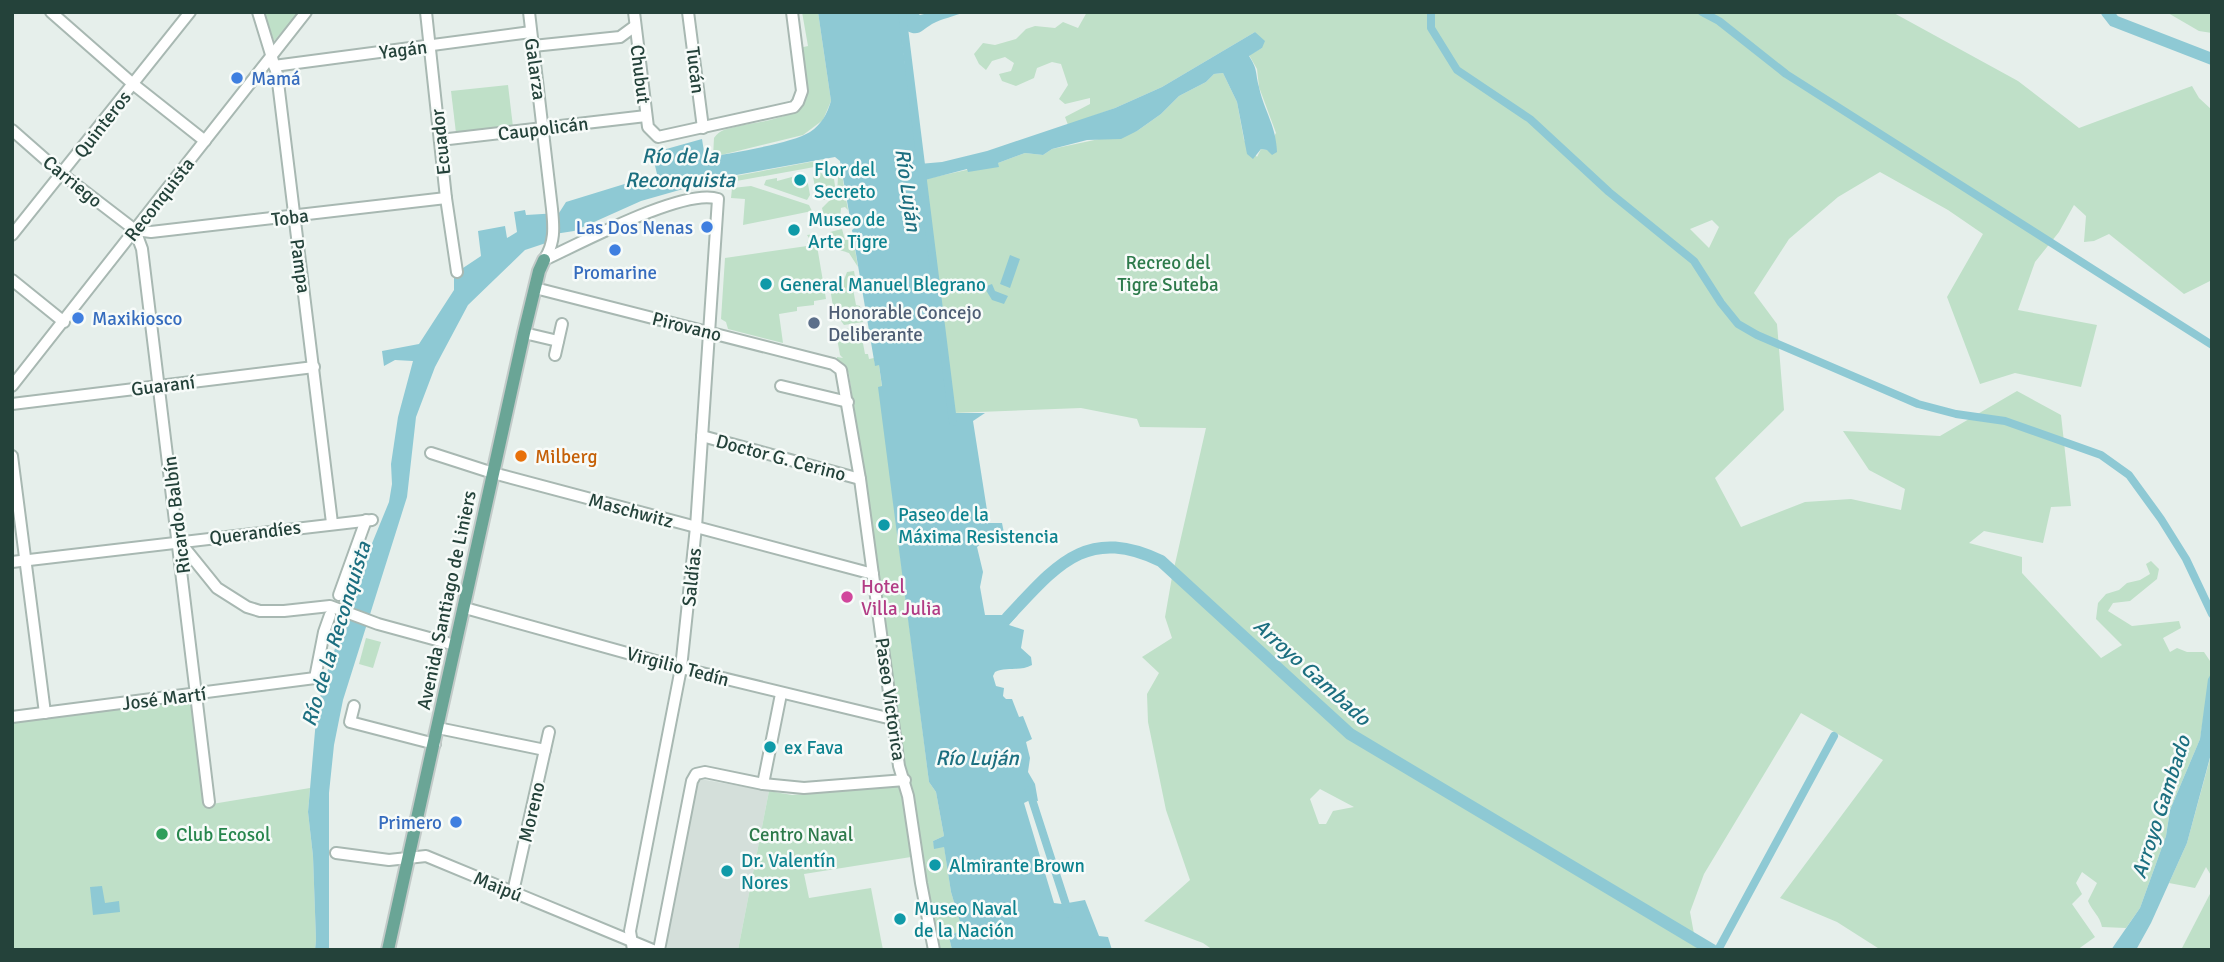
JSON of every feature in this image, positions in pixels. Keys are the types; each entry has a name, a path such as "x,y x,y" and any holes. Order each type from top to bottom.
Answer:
{"main road":[{"name":"Avenida Santiago de Liniers","path":"388,950 524,333 544,260"}],"street":[{"path":"51,12 133,84 205,141"},
{"name":"Quinteros","path":"12,235 190,12"},
{"name":"Pampa","path":"258,12 273,60 332,523"},
{"name":"Reconquista","path":"12,386 205,141 273,60 306,12"},
{"name":"Ecuador","path":"425,12 457,272"},
{"name":"Galarza","path":"529,12 554,235"},
{"name":"Chubut","path":"634,12 648,127 658,137 703,128"},
{"name":"Tucán","path":"688,12 703,128"},
{"path":"703,128 789,109 798,102 802,91 792,12"},
{"path":"533,46 620,37 635,26"},
{"name":"Yagán","path":"273,60 429,46 531,32"},
{"name":"Caupolicán","path":"440,140 646,116"},
{"name":"Carriego","path":"12,130 62,174 135,230"},
{"name":"Saldías","path":"578,245 656,210 703,196 718,199 696,527 681,668 631,931 633,946"},
{"name":"Toba","path":"135,230 150,232 446,198"},
{"name":"Ricardo Balbín","path":"135,230 142,249 160,385 209,802"},
{"path":"554,235 564,243 578,245"},
{"name":"Avenida Santiago de Liniers","path":"544,260 552,246 554,235"},
{"path":"544,260 578,245"},
{"path":"12,280 64,322"},
{"name":"Pirovano","path":"535,288 709,331 838,367"},
{"path":"555,355 562,324"},
{"path":"524,333 558,341"},
{"name":"Guaraní","path":"12,404 314,367"},
{"name":"Paseo Victorica","path":"838,367 845,378 899,766 905,780 934,950"},
{"path":"782,386 848,402"},
{"name":"Doctor G. Cerino","path":"702,436 860,479"},
{"name":"Maschwitz","path":"431,453 493,473 873,574"},
{"path":"12,456 45,713"},
{"name":"Querandíes","path":"12,562 369,520 339,596"},
{"path":"178,541 217,588 247,607 260,611 330,606 334,612 455,645"},
{"name":"Virgilio Tedín","path":"465,608 781,694 892,719"},
{"name":"José Martí","path":"12,717 315,678 324,632 334,612"},
{"path":"763,784 781,694"},
{"path":"354,706 350,722 435,744"},
{"path":"438,728 545,750"},
{"name":"Moreno","path":"513,892 549,732"},
{"path":"659,950 692,780 696,774 705,772 763,784 818,788 905,780"},
{"name":"Maipú","path":"336,853 389,860 426,856 633,946 653,950"}],"shaded area":[{"name":"Dr. Valentín Nores","path":"700,779 769,791 738,950 668,950 665,944 696,781"}],"green space":[{"path":"264,12 299,12 274,41"},
{"path":"802,12 818,12 831,101 823,120 803,135 713,157 714,138 722,131 787,115 802,104 805,85 799,48 808,46"},
{"name":"Recreo del Tigre Suteba","path":"1087,12 1892,12 2018,81 2079,128 2192,86 2199,98 2212,110 2212,280 2184,294 2109,234 2084,242 2086,216 2074,205 2059,232 2035,262 2018,310 2097,325 2081,387 2015,373 1980,384 1947,297 1983,234 1948,210 1880,172 1838,197 1789,239 1754,293 1777,324 1784,410 1715,478 1741,527 1805,502 1851,499 1901,510 1905,489 1869,470 1843,431 1940,436 2017,391 2061,415 2071,506 2051,507 2043,543 1984,531 1969,543 2022,557 2022,573 2101,658 2122,645 2096,619 2098,603 2106,594 2150,574 2146,564 2151,561 2159,569 2157,579 2130,601 2113,603 2108,611 2132,626 2179,621 2181,628 2163,638 2170,652 2177,648 2187,652 2204,652 2212,664 2200,739 2170,810 2166,836 2140,908 2126,928 2102,927 2088,901 2097,883 2082,872 2076,883 2082,894 2072,904 2095,937 2077,950 1881,950 1837,922 1780,898 1883,760 1801,713 1704,874 1690,912 1697,950 1213,950 1203,943 1144,921 1190,880 1166,810 1148,722 1147,694 1159,673 1142,657 1172,638 1165,617 1206,428 1140,427 1137,419 1081,408 952,413 921,180 998,163 1025,153 1043,155 1052,149 1137,131 1161,114 1179,96 1206,82 1214,74 1223,73 1237,102 1244,140 1257,157 1261,149 1267,150 1276,133 1259,87 1257,69 1249,55 1262,48 1255,32 1162,87 1068,125 1065,117 1090,104 1090,98 1065,104 1059,99 1068,85 1061,64 1052,62 1037,68 1034,78 1016,86 1002,81 999,74 1011,71 1014,63 1005,57 992,61 986,70 974,54 983,43 995,45 1016,39 1026,29 1035,26 1055,28 1063,22 1078,28","holes":["1712,220 1719,227 1709,248 1690,229","1320,789 1354,807 1333,811 1326,824 1319,824 1310,799"]},
{"path":"2212,12 2212,33 2199,31 2168,13"},
{"path":"508,85 513,127 456,133 451,91"},
{"path":"826,159 820,166 731,182 730,177"},
{"path":"841,169 848,210 841,208 840,219 831,221 824,216 822,208 837,193"},
{"path":"816,171 820,171 824,177 834,179 832,193 824,200 817,196 813,177"},
{"path":"803,174 807,178 810,195 807,200 764,185 766,180 777,178 777,181"},
{"path":"751,186 809,205 812,211 743,225 745,199 731,198 732,188"},
{"path":"842,229 845,240 853,237 858,267 849,253 829,245 830,232"},
{"path":"815,234 826,299 814,301 814,305 797,307 797,311 779,314 783,343 728,329 726,322 721,319 725,258 807,246 807,242 811,241 807,235"},
{"path":"854,271 857,288 853,289 863,322 844,325 839,318 835,319 830,288 844,280 847,272"},
{"path":"864,327 866,337 862,338 865,354 868,354 869,359 874,358 875,365 879,365 882,387 879,387 929,782 936,792 944,836 933,841 935,848 944,846 951,892 962,929 949,937 952,950 939,950 903,764 849,374 846,367 837,361 837,357 843,358 837,338 842,338 845,329"},
{"path":"366,638 381,642 373,668 359,664"},
{"name":"Club Ecosol","path":"189,699 194,702 206,805 310,788 308,812 313,856 315,950 12,950 12,722"},
{"path":"2211,755 2212,877 2206,867 2195,888 2169,883 2187,843"},
{"name":"Centro Naval","path":"896,786 903,790 911,857 804,874 809,898 871,888 883,950 738,950 769,791 792,795"},
{"path":"2212,890 2212,950 2181,950"}],"water":[{"name":"Río Luján","path":"818,12 916,12 920,15 932,12 965,12 936,22 918,33 907,31 902,39 905,64 910,65 913,106 917,109 914,126 919,164 942,162 987,151 1115,108 1162,87 1255,32 1265,41 1262,48 1249,56 1274,134 1277,152 1272,155 1261,149 1253,159 1247,154 1237,102 1223,73 1214,74 1206,82 1179,96 1161,114 1121,139 1087,140 1052,149 1043,155 1025,153 998,163 999,167 968,172 967,169 921,181 951,410 953,413 985,413 973,421 989,523 1002,523 1004,533 989,537 977,547 983,572 980,587 985,615 1003,615 1017,602 1019,613 1009,625 1024,630 1021,648 1031,657 1032,665 1000,670 993,676 996,686 1004,688 1003,696 1012,699 1019,717 1023,716 1032,739 1026,742 1030,758 1028,772 1035,784 1038,801 1030,800 1024,803 1054,903 1085,900 1099,936 1108,937 1112,950 952,950 949,937 962,929 951,892 944,847 934,849 933,841 944,836 936,792 929,782 878,387 882,386 879,365 875,366 852,230 857,226 855,220 850,218 840,161 835,157 725,177 641,201 574,231 548,235 546,243 525,250 468,305 435,367 416,417 407,497 343,700 334,745 329,793 329,950 315,950 313,856 308,812 317,708 364,563 389,502 398,417 413,361 395,360 384,366 382,351 419,344 454,290 454,276 460,267 463,268 481,256 478,231 505,226 507,238 517,232 514,212 525,210 526,215 559,213 566,202 657,174 652,153 702,139 705,158 759,148 801,136 814,129 824,118 831,101"},
{"path":"1010,255 1020,259 1010,288 1000,284"},
{"path":"992,284 995,291 1008,296 1004,304 992,300 984,287"},
{"path":"2212,672 2212,750 2187,843 2136,950 2111,950 2140,908 2166,836 2170,810 2200,739 2208,679"},
{"path":"102,886 105,903 119,901 120,912 93,915 90,887"}],"waterway":[{"path":"902,12 953,422"},
{"path":"1431,12 1431,28 1457,70 1530,119 1609,192 1694,261 1738,324 1757,335 1918,404 1956,414 2005,421 2101,455 2129,475 2161,519 2186,559 2212,614"},
{"path":"1702,12 1719,21 1786,74 2212,345"},
{"path":"2107,12 2114,21 2212,59"},
{"name":"Arroyo Gambado","path":"1007,618 1041,582 1074,556 1112,547 1135,551 1161,561 1350,734 1712,950"},
{"path":"1718,950 1834,736"},
{"path":"1029,790 1069,914"}],"place":[{"name":"Mamá","path":"237,78"},
{"name":"Flor del Secreto","path":"800,180"},
{"name":"Las Dos Nenas","path":"707,227"},
{"name":"Museo de Arte Tigre","path":"794,230"},
{"name":"Promarine","path":"615,250"},
{"name":"General Manuel Blegrano","path":"766,284"},
{"name":"Maxikiosco","path":"78,318"},
{"name":"Honorable Concejo Deliberante","path":"814,323"},
{"name":"Milberg","path":"521,456"},
{"name":"Paseo de la Máxima Resistencia","path":"884,525"},
{"name":"Hotel Villa Julia","path":"847,597"},
{"name":"ex Fava","path":"770,747"},
{"name":"Primero","path":"456,822"},
{"name":"Club Ecosol","path":"162,834"},
{"name":"Almirante Brown","path":"935,865"},
{"name":"Dr. Valentín Nores","path":"727,871"},
{"name":"Museo Naval de la Nación","path":"900,919"}],"water label":[{"name":"Río de la Reconquista","path":"680,168"},
{"name":"Río de la Reconquista","path":"336,634"}]}
